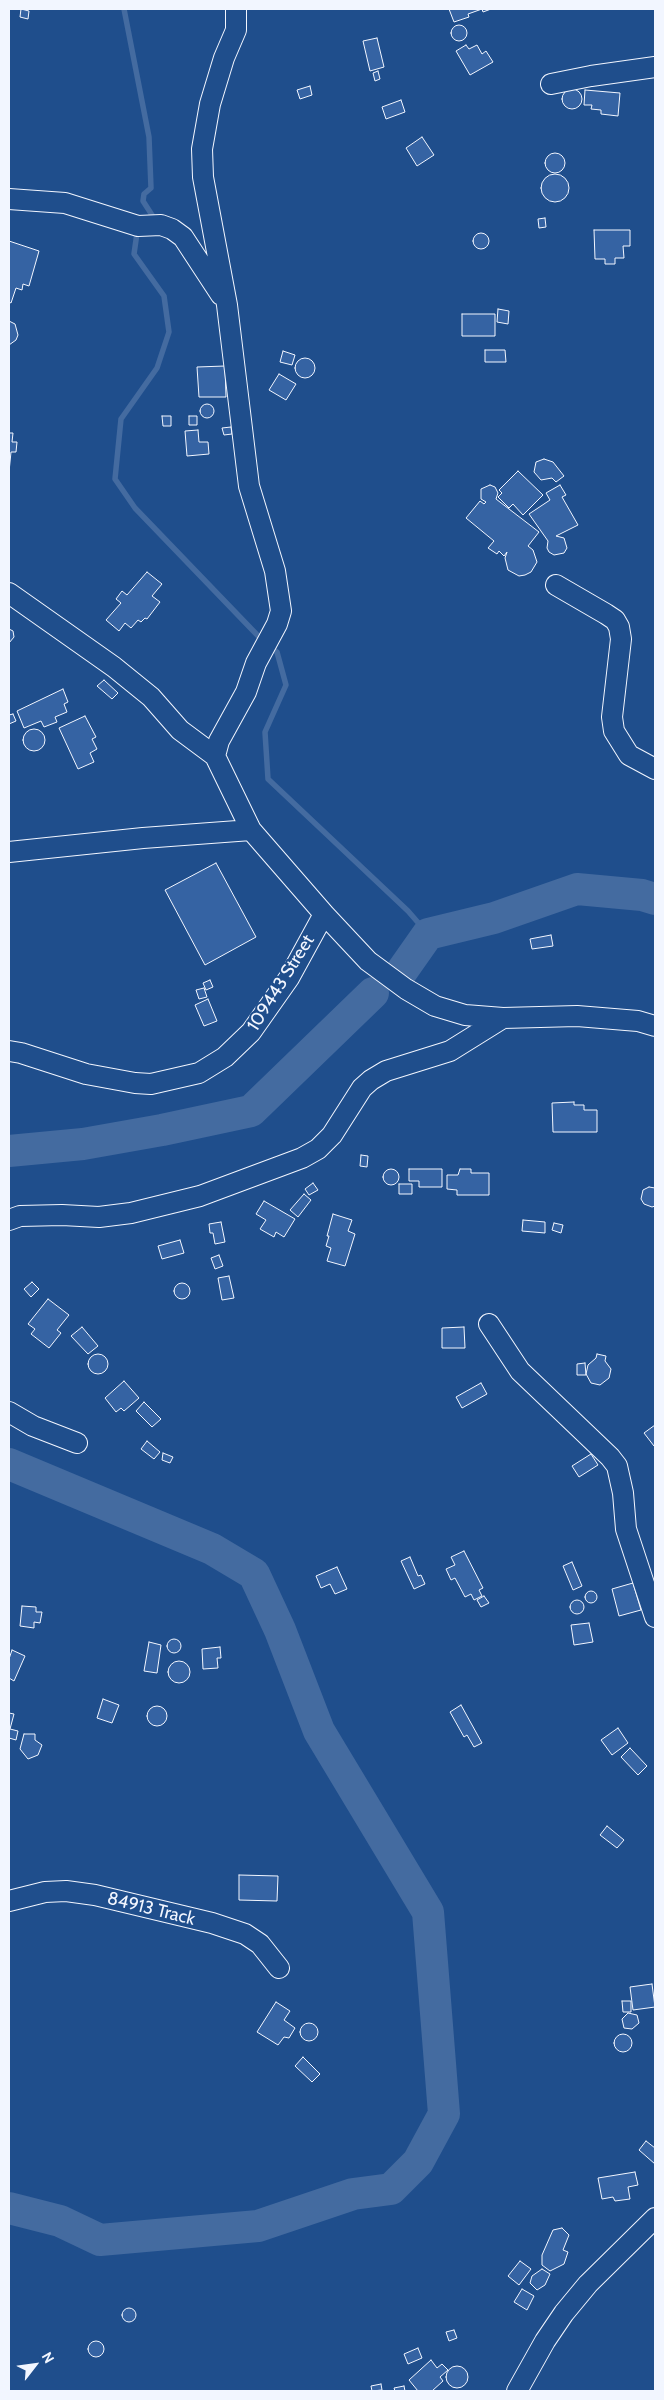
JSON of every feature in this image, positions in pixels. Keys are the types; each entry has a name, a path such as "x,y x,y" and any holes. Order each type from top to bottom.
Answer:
{"street":[{"path":"215,756 219,741 246,692 256,663 277,624 281,611 274,571 249,486 228,305 208,209 202,149 210,104 224,58 236,30 236,9"},
{"path":"551,84 655,66"},
{"path":"9,199 65,203 138,226 162,225 172,229 183,237 228,305"},
{"path":"556,585 606,614 619,627 621,639 612,717 614,731 629,755 655,769"},
{"path":"9,593 114,667 150,697 180,730 215,756 251,830 324,914 368,961 406,989 435,1006 465,1015 503,1018 576,1016 638,1021 655,1026"},
{"path":"9,852 143,838 251,830"},
{"name":"109443 Street","path":"9,1051 21,1053 86,1074 135,1084 151,1084 199,1073 225,1057 252,1032 289,978 324,914"},
{"path":"9,1220 20,1216 62,1215 99,1217 132,1213 200,1196 302,1158 318,1149 332,1135 362,1088 371,1080 386,1072 450,1051 503,1018"},
{"path":"489,1324 520,1371 610,1457 616,1466 623,1493 626,1529 655,1617"},
{"path":"9,1412 33,1426 77,1443"},
{"name":"84913 Track","path":"9,1901 45,1892 66,1891 95,1895 212,1923 245,1934 260,1944 279,1968"},
{"path":"518,2391 540,2349 564,2313 588,2284 655,2218"}],"building":[{"path":"21,9 29,11 28,19 20,17"},
{"path":"449,9 482,9 468,14 469,17 454,22"},
{"path":"456,25 462,25 467,30 465,39 456,41 451,36 451,30"},
{"path":"377,38 384,67 370,71 363,41"},
{"path":"466,45 469,49 477,45 482,54 486,51 493,62 470,75 456,51"},
{"path":"378,71 380,79 375,81 373,73"},
{"path":"310,86 312,95 300,99 297,90"},
{"path":"572,89 579,92 582,99 579,106 572,109 565,106 562,99 565,92"},
{"path":"585,90 620,93 618,116 601,114 601,110 591,109 592,105 584,105"},
{"path":"401,100 405,112 386,119 382,107"},
{"path":"422,137 434,155 417,166 406,148"},
{"path":"555,153 562,156 565,163 562,170 555,173 548,170 545,163 548,156"},
{"path":"555,174 565,178 569,188 565,198 555,202 545,198 541,188 545,178"},
{"path":"545,218 546,227 539,228 538,219"},
{"path":"594,230 630,230 630,246 623,246 624,258 615,258 615,264 605,264 605,259 595,259"},
{"path":"478,233 484,233 489,238 487,247 478,249 473,244 473,238"},
{"path":"9,241 39,251 29,286 23,284 22,290 16,288 11,303 9,302"},
{"path":"498,309 509,311 508,324 497,322"},
{"path":"462,314 495,314 495,336 462,336"},
{"path":"9,321 15,324 18,335 16,340 9,345"},
{"path":"485,350 505,350 506,362 485,362"},
{"path":"283,351 295,355 292,365 280,362"},
{"path":"301,358 309,358 315,364 315,372 309,378 301,378 295,372 295,364"},
{"path":"225,366 226,397 199,397 197,367"},
{"path":"279,374 296,384 286,400 269,390"},
{"path":"204,404 210,404 214,411 210,418 204,418 200,414 200,408"},
{"path":"162,416 171,416 171,426 163,426"},
{"path":"189,416 197,416 197,425 189,425"},
{"path":"231,427 232,434 224,435 222,428"},
{"path":"198,430 199,442 208,442 209,454 187,456 185,431"},
{"path":"9,433 13,433 12,442 17,442 16,452 11,452 9,472"},
{"path":"544,459 553,462 564,476 556,482 552,478 541,480 534,472 536,462"},
{"path":"518,471 543,495 523,515 513,504 509,508 498,497 502,493 499,490"},
{"path":"490,485 495,487 498,493 496,499 539,532 528,546 533,550 537,562 531,572 525,575 519,576 508,570 505,558 507,552 504,556 499,551 497,554 488,548 494,541 466,518 480,501 484,504 486,502 481,499 481,489"},
{"path":"560,485 566,495 562,497 578,525 556,536 564,538 567,548 564,553 554,555 549,552 547,548 548,541 529,514 550,500 546,493"},
{"path":"147,572 162,584 152,596 160,602 147,619 145,618 141,622 138,620 131,628 125,623 119,631 106,620 121,603 116,599 122,591 127,595"},
{"path":"9,629 13,631 14,637 9,643"},
{"path":"104,680 118,693 112,699 97,686"},
{"path":"63,689 68,702 64,704 67,712 55,717 57,722 44,727 41,721 24,728 17,711"},
{"path":"13,714 16,721 9,724 9,715"},
{"path":"85,716 96,737 92,739 97,749 90,753 94,762 78,769 59,728"},
{"path":"34,729 42,732 45,740 42,748 34,751 26,748 23,740 26,732"},
{"path":"216,863 256,937 205,965 165,890"},
{"path":"551,935 553,946 532,949 530,939"},
{"path":"210,980 213,987 206,990 203,983"},
{"path":"204,988 207,997 199,999 196,990"},
{"path":"208,999 217,1021 204,1026 195,1005"},
{"path":"574,1102 574,1105 584,1105 584,1110 597,1110 597,1132 553,1132 552,1103"},
{"path":"361,1155 368,1156 367,1167 360,1166"},
{"path":"388,1169 394,1169 399,1174 397,1183 388,1185 383,1180 383,1174"},
{"path":"409,1169 442,1169 442,1187 419,1187 419,1181 409,1181"},
{"path":"460,1169 471,1169 471,1173 489,1173 489,1195 457,1195 457,1190 447,1189 447,1175 458,1175"},
{"path":"313,1183 318,1190 309,1195 305,1189"},
{"path":"399,1184 412,1184 412,1194 399,1194"},
{"path":"649,1187 655,1188 655,1206 652,1207 644,1204 641,1199 643,1190"},
{"path":"304,1194 311,1200 298,1217 290,1210"},
{"path":"264,1201 295,1219 284,1237 276,1232 274,1237 260,1229 266,1220 256,1214"},
{"path":"333,1214 352,1220 348,1231 355,1234 345,1266 327,1261 331,1248 326,1246 329,1236 327,1236"},
{"path":"523,1220 545,1222 545,1233 522,1231"},
{"path":"221,1222 225,1242 215,1244 213,1233 210,1233 209,1224"},
{"path":"554,1223 563,1225 561,1233 552,1230"},
{"path":"180,1240 184,1253 162,1259 158,1246"},
{"path":"219,1255 223,1266 215,1269 211,1258"},
{"path":"229,1276 234,1298 222,1300 218,1278"},
{"path":"32,1282 39,1289 31,1297 24,1289"},
{"path":"179,1283 185,1283 190,1288 188,1297 179,1299 174,1294 174,1288"},
{"path":"48,1299 69,1315 57,1330 61,1333 49,1348 31,1334 35,1329 28,1324"},
{"path":"82,1327 98,1346 88,1354 71,1336"},
{"path":"464,1327 465,1348 442,1348 442,1328"},
{"path":"98,1354 105,1357 108,1364 105,1371 98,1374 91,1371 88,1364 91,1357"},
{"path":"597,1354 606,1356 605,1361 611,1369 609,1378 600,1385 591,1383 586,1374 588,1365 596,1358"},
{"path":"585,1363 586,1375 577,1375 577,1364"},
{"path":"124,1381 139,1398 124,1411 121,1408 116,1412 105,1398"},
{"path":"481,1383 487,1394 462,1408 456,1397"},
{"path":"144,1402 161,1419 152,1427 136,1411"},
{"path":"655,1425 655,1445 654,1446 644,1433"},
{"path":"147,1441 160,1452 154,1459 141,1449"},
{"path":"163,1453 173,1457 170,1463 162,1460"},
{"path":"591,1454 598,1465 579,1477 572,1466"},
{"path":"464,1551 483,1588 479,1590 482,1596 474,1600 471,1594 465,1597 455,1578 451,1580 446,1569 455,1565 451,1557"},
{"path":"410,1557 418,1576 421,1575 425,1584 414,1589 401,1561"},
{"path":"572,1562 582,1586 573,1590 563,1566"},
{"path":"337,1567 347,1589 335,1594 330,1584 321,1588 316,1576"},
{"path":"633,1583 641,1610 619,1616 612,1589"},
{"path":"589,1591 593,1591 597,1597 593,1603 589,1603 585,1599 585,1595"},
{"path":"484,1596 489,1603 481,1607 477,1600"},
{"path":"577,1600 582,1602 584,1607 582,1612 577,1614 572,1612 570,1607 572,1602"},
{"path":"22,1606 36,1607 36,1612 42,1612 40,1623 34,1622 34,1628 20,1626"},
{"path":"589,1623 593,1642 574,1645 571,1625"},
{"path":"171,1639 177,1639 181,1646 177,1653 171,1653 167,1649 167,1643"},
{"path":"149,1642 161,1645 157,1673 144,1671"},
{"path":"220,1647 221,1658 217,1658 218,1668 203,1669 202,1649"},
{"path":"12,1650 25,1656 14,1681 9,1678 9,1659"},
{"path":"179,1661 187,1664 190,1672 187,1680 179,1683 171,1680 168,1672 171,1664"},
{"path":"103,1699 119,1705 112,1723 97,1718"},
{"path":"461,1705 482,1743 474,1747 467,1735 464,1737 450,1712"},
{"path":"153,1706 161,1706 167,1712 167,1720 161,1726 153,1726 147,1720 147,1712"},
{"path":"9,1713 14,1714 10,1729 18,1731 16,1740 9,1738"},
{"path":"618,1728 628,1743 612,1755 601,1740"},
{"path":"24,1734 35,1734 35,1740 42,1745 38,1755 28,1759 20,1749"},
{"path":"630,1748 647,1766 638,1775 621,1757"},
{"path":"607,1826 624,1840 617,1848 600,1835"},
{"path":"239,1875 278,1876 277,1901 239,1900"},
{"path":"652,1984 655,2007 633,2010 630,1987"},
{"path":"622,2001 631,2001 631,2012 623,2012"},
{"path":"276,2002 290,2011 284,2020 295,2028 289,2038 284,2037 278,2045 257,2032"},
{"path":"628,2013 637,2015 639,2023 632,2029 624,2028 622,2019"},
{"path":"305,2023 313,2023 318,2028 316,2039 305,2041 300,2036 300,2028"},
{"path":"623,2034 629,2037 632,2043 629,2049 623,2052 617,2049 614,2043 617,2037"},
{"path":"303,2057 320,2074 312,2082 295,2066"},
{"path":"646,2141 655,2148 655,2164 639,2150"},
{"path":"635,2172 638,2185 628,2187 630,2199 615,2201 613,2197 602,2199 598,2178"},
{"path":"562,2228 569,2235 563,2250 568,2252 564,2264 550,2271 542,2265 542,2255 553,2230"},
{"path":"520,2261 531,2269 519,2285 508,2276"},
{"path":"542,2269 550,2274 545,2285 537,2290 530,2283 532,2276"},
{"path":"522,2289 534,2296 527,2310 514,2302"},
{"path":"126,2308 132,2308 136,2315 132,2322 126,2322 122,2318 122,2312"},
{"path":"454,2330 457,2338 449,2341 446,2332"},
{"path":"96,2341 102,2343 104,2349 102,2355 96,2357 90,2355 88,2349 90,2343"},
{"path":"418,2348 422,2358 408,2364 404,2354"},
{"path":"431,2360 437,2368 442,2364 448,2370 440,2377 443,2381 432,2391 418,2391 409,2380"},
{"path":"457,2366 465,2369 468,2377 465,2385 457,2388 449,2385 446,2377 449,2369"},
{"path":"381,2384 382,2390 372,2391 371,2386"},
{"path":"404,2386 405,2391 395,2391 394,2388"}],"waterway":[{"path":"124,9 149,137 151,188 144,194 143,201 152,215"},
{"path":"137,233 134,254 164,296 169,332 157,368 121,419 115,479 135,508 262,640"},
{"path":"268,646 277,652 286,685 265,732 268,779 408,911 428,934"},
{"path":"402,971 428,934 494,918 577,889 642,895 655,899"},
{"path":"9,1151 83,1144 251,1111 373,993"},
{"path":"9,1464 212,1549 254,1574 280,1630 319,1731 428,1912 444,2114 418,2162 391,2189 353,2194 258,2226 100,2240 60,2221 9,2208"}]}
